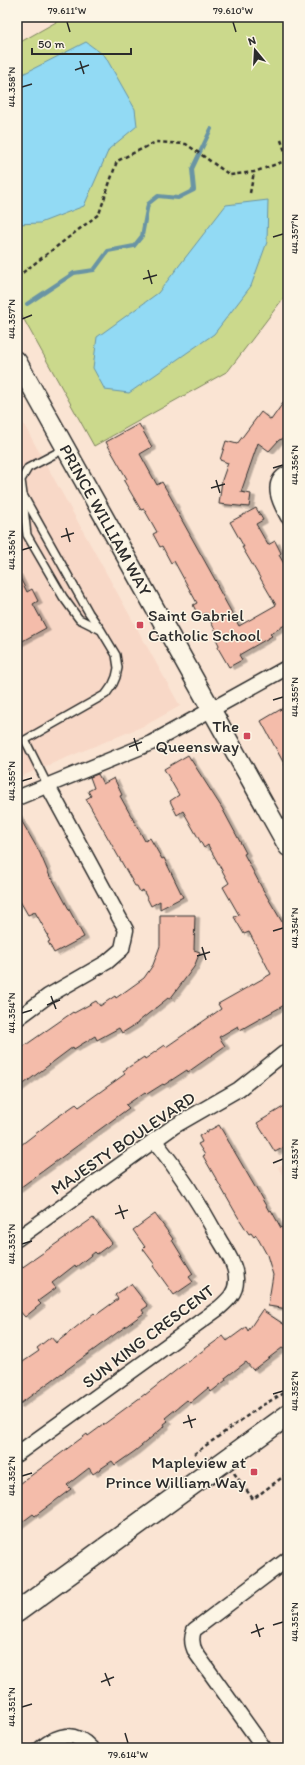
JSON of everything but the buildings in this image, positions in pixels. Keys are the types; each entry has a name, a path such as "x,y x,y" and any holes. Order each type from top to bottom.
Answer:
{"main road":[{"path":"17,1612 288,1415"}],"street":[{"name":"PRINCE WILLIAM WAY","path":"17,361 288,847"},
{"path":"288,473 278,482 277,492 280,503 288,517"},
{"path":"17,798 151,743 288,667"},
{"path":"17,1019 48,996 107,962 122,949 126,930 48,786"},
{"name":"MAJESTY BOULEVARD","path":"17,1239 173,1127 239,1089 288,1050"},
{"name":"SUN KING CRESCENT","path":"17,1454 219,1308 230,1298 235,1288 237,1279 234,1266 227,1252 192,1190 154,1140"},
{"path":"264,1748 196,1653 193,1648 192,1635 194,1630 288,1559"},
{"path":"41,1748 51,1740 64,1736 75,1736 84,1740 91,1748"}],"lane":[{"path":"66,448 28,468 21,480 27,535 63,597 79,619 101,630"},
{"path":"23,495 89,613 116,655 118,668 116,677 106,694 25,740 48,786"}],"path":[{"path":"17,277 99,214 117,161 156,142 186,144 230,175 254,172 288,160 281,140"},
{"path":"250,193 254,172"},
{"path":"194,1454 261,1406 288,1391"},
{"path":"225,1460 253,1499 288,1473"}],"shaded area":[{"path":"17,412 180,706 146,725 17,778"},
{"path":"288,1161 288,1186 278,1167"}],"green space":[{"path":"65,17 288,17 288,292 228,371 94,446 17,307 17,44"}],"water":[{"path":"86,42 105,56 135,109 137,126 109,149 84,206 40,223 17,224 17,77"},
{"path":"268,200 267,242 251,286 214,334 129,393 105,390 93,368 97,337 158,293 226,205"}],"waterway":[{"path":"27,304 74,273 94,270 108,251 134,246 142,236 148,204 158,196 178,198 194,190 192,169 211,129"}],"place":[{"name":"Saint Gabriel Catholic School","path":"140,625"},
{"name":"The Queensway","path":"247,736"},
{"name":"Mapleview at Prince William Way","path":"254,1472"}]}
